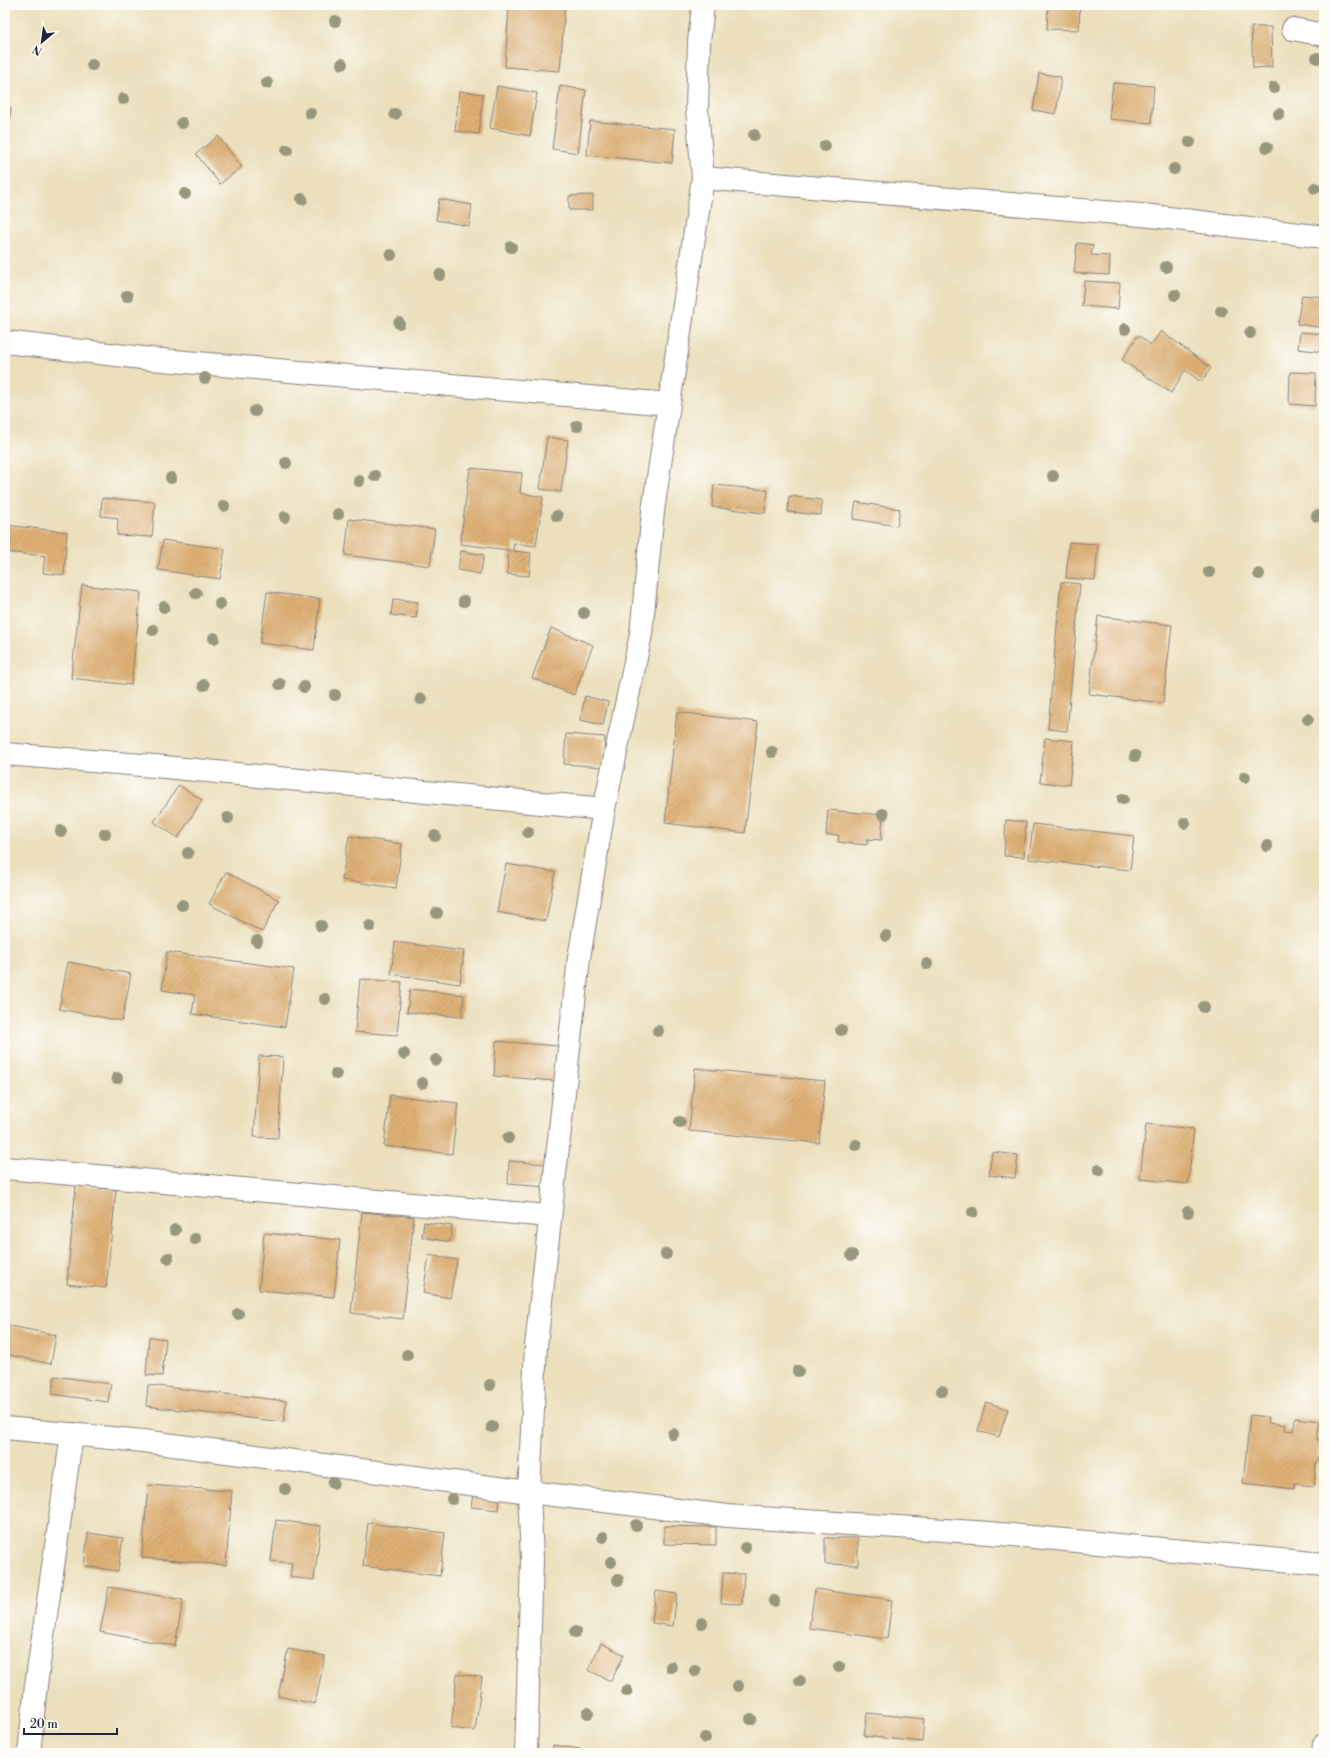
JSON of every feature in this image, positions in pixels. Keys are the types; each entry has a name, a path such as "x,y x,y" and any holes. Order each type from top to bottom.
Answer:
{"street":[{"path":"526,1753 532,1560 529,1492 536,1346 549,1216 579,958 604,809 641,634 653,511 704,178 697,109 699,42 703,5"},
{"path":"1293,29 1324,35"},
{"path":"704,178 1152,216 1324,237"},
{"path":"5,342 151,359 669,404"},
{"path":"5,754 161,766 604,809"},
{"path":"5,1168 549,1216"},
{"path":"5,1428 143,1441 529,1492 728,1516 990,1533 1324,1564"},
{"path":"29,1753 36,1685 72,1434"},
{"path":"1323,1753 1324,1744"}],"building":[{"path":"509,5 565,5 560,71 505,67"},
{"path":"1048,5 1080,5 1079,30 1047,29"},
{"path":"1251,27 1271,27 1272,67 1253,68"},
{"path":"1039,73 1061,77 1056,114 1033,110"},
{"path":"1113,83 1154,86 1151,123 1109,119"},
{"path":"497,86 537,93 530,136 490,128"},
{"path":"560,86 586,90 578,153 552,149"},
{"path":"459,91 483,94 479,134 455,131"},
{"path":"5,107 11,108 6,153 5,153"},
{"path":"590,121 675,129 672,163 587,155"},
{"path":"218,136 242,167 220,184 196,154"},
{"path":"593,195 593,210 569,210 569,196"},
{"path":"439,199 472,205 469,226 436,220"},
{"path":"1077,243 1093,245 1091,255 1110,256 1109,275 1074,273"},
{"path":"1084,281 1120,283 1118,309 1082,306"},
{"path":"1302,295 1324,297 1324,328 1297,324"},
{"path":"1161,331 1211,368 1201,382 1185,370 1171,393 1122,360 1138,335 1151,345"},
{"path":"1300,332 1324,334 1324,352 1298,349"},
{"path":"1290,372 1316,373 1315,406 1289,404"},
{"path":"547,437 568,440 561,492 540,489"},
{"path":"470,468 522,473 520,493 543,497 536,546 514,543 513,551 531,553 529,576 507,574 509,550 460,544"},
{"path":"714,485 768,490 765,513 712,507"},
{"path":"789,496 822,500 821,515 788,512"},
{"path":"102,498 155,502 152,537 117,535 118,518 101,516"},
{"path":"856,502 900,509 897,526 853,519"},
{"path":"349,519 435,529 430,566 345,555"},
{"path":"5,525 67,532 64,575 43,573 45,556 5,552"},
{"path":"163,540 225,549 220,579 158,570"},
{"path":"1069,542 1098,544 1095,580 1066,578"},
{"path":"461,551 484,555 480,574 458,570"},
{"path":"1061,582 1080,584 1067,731 1048,729"},
{"path":"82,585 141,592 131,685 71,678"},
{"path":"267,592 320,599 314,650 260,643"},
{"path":"393,599 418,602 416,618 391,615"},
{"path":"1098,616 1172,625 1163,703 1089,694"},
{"path":"551,628 593,645 574,695 532,678"},
{"path":"585,696 608,702 603,725 580,720"},
{"path":"677,712 758,722 745,833 665,823"},
{"path":"566,734 605,737 603,767 564,764"},
{"path":"1045,738 1074,741 1069,785 1040,782"},
{"path":"179,785 202,800 178,838 154,822"},
{"path":"828,810 883,815 881,840 867,839 867,845 838,842 839,835 826,835"},
{"path":"1006,820 1026,822 1024,857 1004,856"},
{"path":"1033,824 1134,836 1130,870 1029,859"},
{"path":"349,836 402,844 396,888 342,880"},
{"path":"506,864 555,872 546,921 497,912"},
{"path":"226,872 279,900 262,932 209,904"},
{"path":"395,942 464,951 460,984 391,974"},
{"path":"167,952 294,969 285,1027 192,1014 195,995 162,990"},
{"path":"68,962 131,974 122,1021 59,1009"},
{"path":"360,979 402,982 397,1035 355,1032"},
{"path":"410,989 464,995 462,1017 407,1012"},
{"path":"496,1041 558,1046 555,1081 494,1076"},
{"path":"259,1056 283,1057 278,1138 254,1137"},
{"path":"695,1068 825,1081 819,1143 689,1131"},
{"path":"390,1095 458,1103 452,1154 384,1146"},
{"path":"1146,1124 1194,1129 1188,1184 1140,1179"},
{"path":"992,1152 1018,1155 1015,1178 989,1175"},
{"path":"509,1161 547,1164 546,1187 508,1184"},
{"path":"76,1185 116,1190 106,1288 67,1284"},
{"path":"362,1212 414,1217 403,1319 351,1313"},
{"path":"424,1222 452,1226 450,1242 422,1237"},
{"path":"264,1233 340,1240 334,1297 259,1290"},
{"path":"429,1255 457,1260 450,1298 423,1293"},
{"path":"5,1325 56,1335 51,1364 5,1354"},
{"path":"149,1337 166,1339 162,1376 146,1375"},
{"path":"55,1376 111,1384 108,1402 52,1394"},
{"path":"148,1385 286,1401 284,1422 146,1406"},
{"path":"986,1402 1008,1409 999,1437 978,1431"},
{"path":"1250,1415 1268,1417 1267,1423 1286,1425 1285,1430 1294,1431 1295,1418 1320,1421 1317,1440 1321,1440 1318,1463 1316,1463 1314,1486 1295,1484 1294,1489 1243,1483"},
{"path":"148,1485 232,1491 226,1565 142,1558"},
{"path":"473,1493 500,1496 499,1510 471,1507"},
{"path":"276,1520 321,1526 314,1580 290,1577 292,1563 271,1561"},
{"path":"368,1523 445,1533 440,1576 363,1566"},
{"path":"664,1526 716,1527 716,1545 664,1544"},
{"path":"88,1533 123,1538 118,1571 84,1566"},
{"path":"825,1538 858,1538 858,1565 825,1564"},
{"path":"723,1573 744,1574 742,1604 721,1603"},
{"path":"109,1587 183,1600 175,1646 100,1632"},
{"path":"815,1589 892,1600 887,1639 809,1628"},
{"path":"656,1591 677,1594 673,1626 652,1623"},
{"path":"601,1643 624,1655 611,1681 588,1670"},
{"path":"288,1649 325,1656 315,1704 278,1696"},
{"path":"457,1674 482,1677 475,1731 451,1728"},
{"path":"867,1713 924,1719 922,1742 864,1736"},
{"path":"553,1745 580,1749 579,1753 552,1753"}]}
